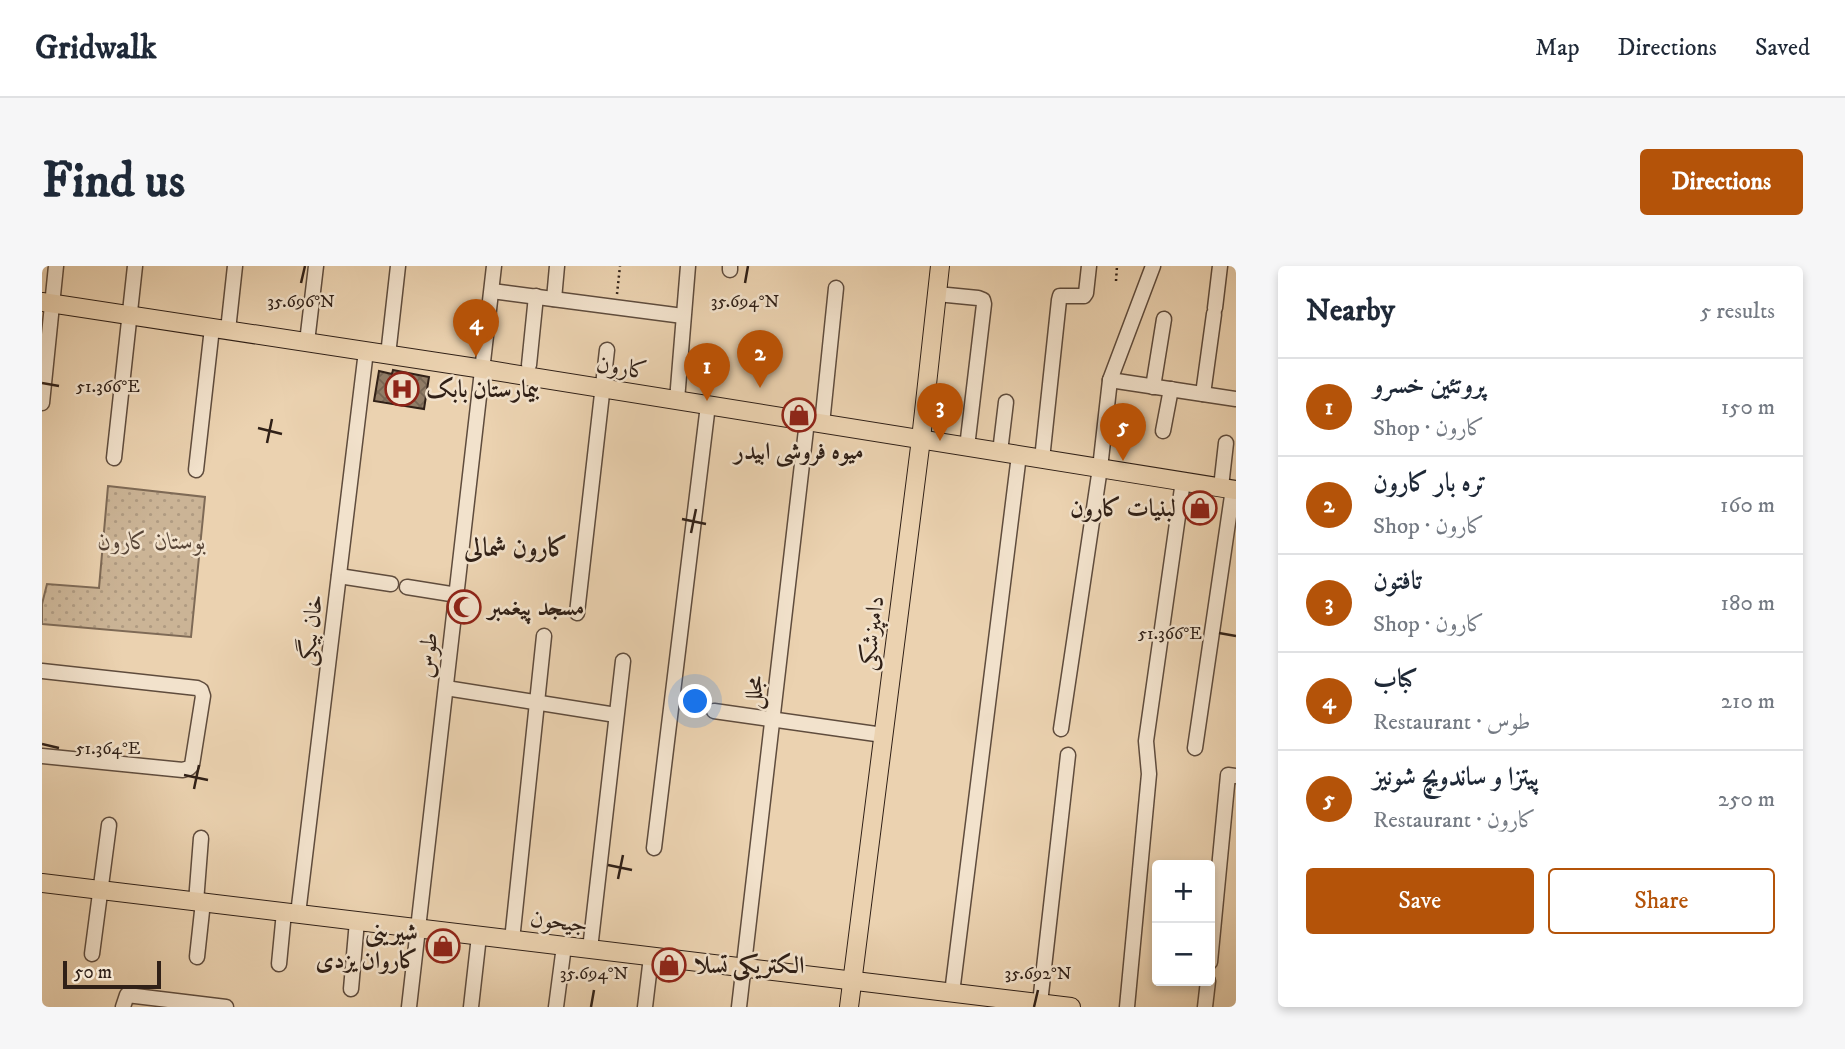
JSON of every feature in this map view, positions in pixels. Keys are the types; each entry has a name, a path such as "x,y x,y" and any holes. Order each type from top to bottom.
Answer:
{"main road":[{"name":"دامپزشکی","path":"849,1007 921,439 940,266"},
{"name":"کارون","path":"47,303 483,369 1230,489"},
{"name":"جیحون","path":"42,883 952,993 1003,1003 1040,1003 1070,1007"}],"street":[{"path":"42,403 47,303 56,266"},
{"path":"114,458 135,266"},
{"path":"196,470 220,329 235,266"},
{"path":"307,342 316,266"},
{"path":"388,355 398,266"},
{"name":"طوس","path":"409,1007 494,266"},
{"path":"554,299 557,266"},
{"path":"677,400 688,266"},
{"path":"1042,459 1059,300 1060,296 1084,296 1089,266"},
{"path":"1061,729 1111,380 1153,266"},
{"path":"1203,394 1220,266"},
{"name":"مجلل","path":"739,1007 772,719 836,288"},
{"path":"492,291 683,316"},
{"path":"937,294 983,300 984,304 967,447"},
{"path":"530,365 536,296"},
{"path":"1153,387 1164,319"},
{"path":"578,613 607,350"},
{"name":"خان بیگی","path":"279,964 291,913 339,576 366,351"},
{"path":"1111,380 1236,399"},
{"path":"1163,430 1171,389"},
{"path":"1000,452 1006,402"},
{"path":"654,848 708,405"},
{"path":"1195,748 1230,489 1226,443"},
{"path":"952,993 1019,455"},
{"path":"1127,1007 1149,774 1146,741 1183,481"},
{"path":"339,576 391,584"},
{"path":"407,587 457,595"},
{"path":"512,940 544,636"},
{"path":"590,950 623,661"},
{"path":"42,671 197,688 203,696 189,768 183,770 42,756"},
{"path":"446,688 616,715"},
{"path":"714,711 883,735"},
{"path":"1040,1003 1068,755"},
{"path":"1215,923 1232,776"},
{"path":"92,954 109,825"},
{"path":"197,957 201,838"},
{"path":"351,989 357,921"},
{"path":"471,1007 479,936"},
{"path":"556,1007 564,946"},
{"path":"645,1007 651,957"},
{"path":"1205,1007 1207,986"},
{"path":"123,1007 127,995 226,1007"}],"path":[{"path":"615,307 620,266"},
{"path":"1116,281 1117,266"}],"green space":[{"name":"بوستان کارون","path":"108,486 205,497 191,637 42,624 42,604 47,584 99,588"}],"building":[{"name":"بیمارستان بابک","path":"393,370 429,377 424,409 374,401 379,371 392,374"}],"place":[{"name":"کباب","path":"476,357"},
{"name":"تره بار کارون","path":"760,388"},
{"name":"بیمارستان بابک","path":"402,389"},
{"name":"پروتئین خسرو","path":"707,401"},
{"name":"میوه فروشی ابیدر","path":"799,415"},
{"name":"تافتون","path":"940,441"},
{"name":"پیتزا و ساندویچ شونیز","path":"1123,461"},
{"name":"لبنیات کارون","path":"1200,508"},
{"name":"مسجد پیغمبر","path":"464,607"},
{"name":"شیرینی کاروان یزدی","path":"443,946"},
{"name":"الکتریکی تسلا","path":"669,965"}],"district":[{"name":"کارون شمالی","path":"516,547"}]}
